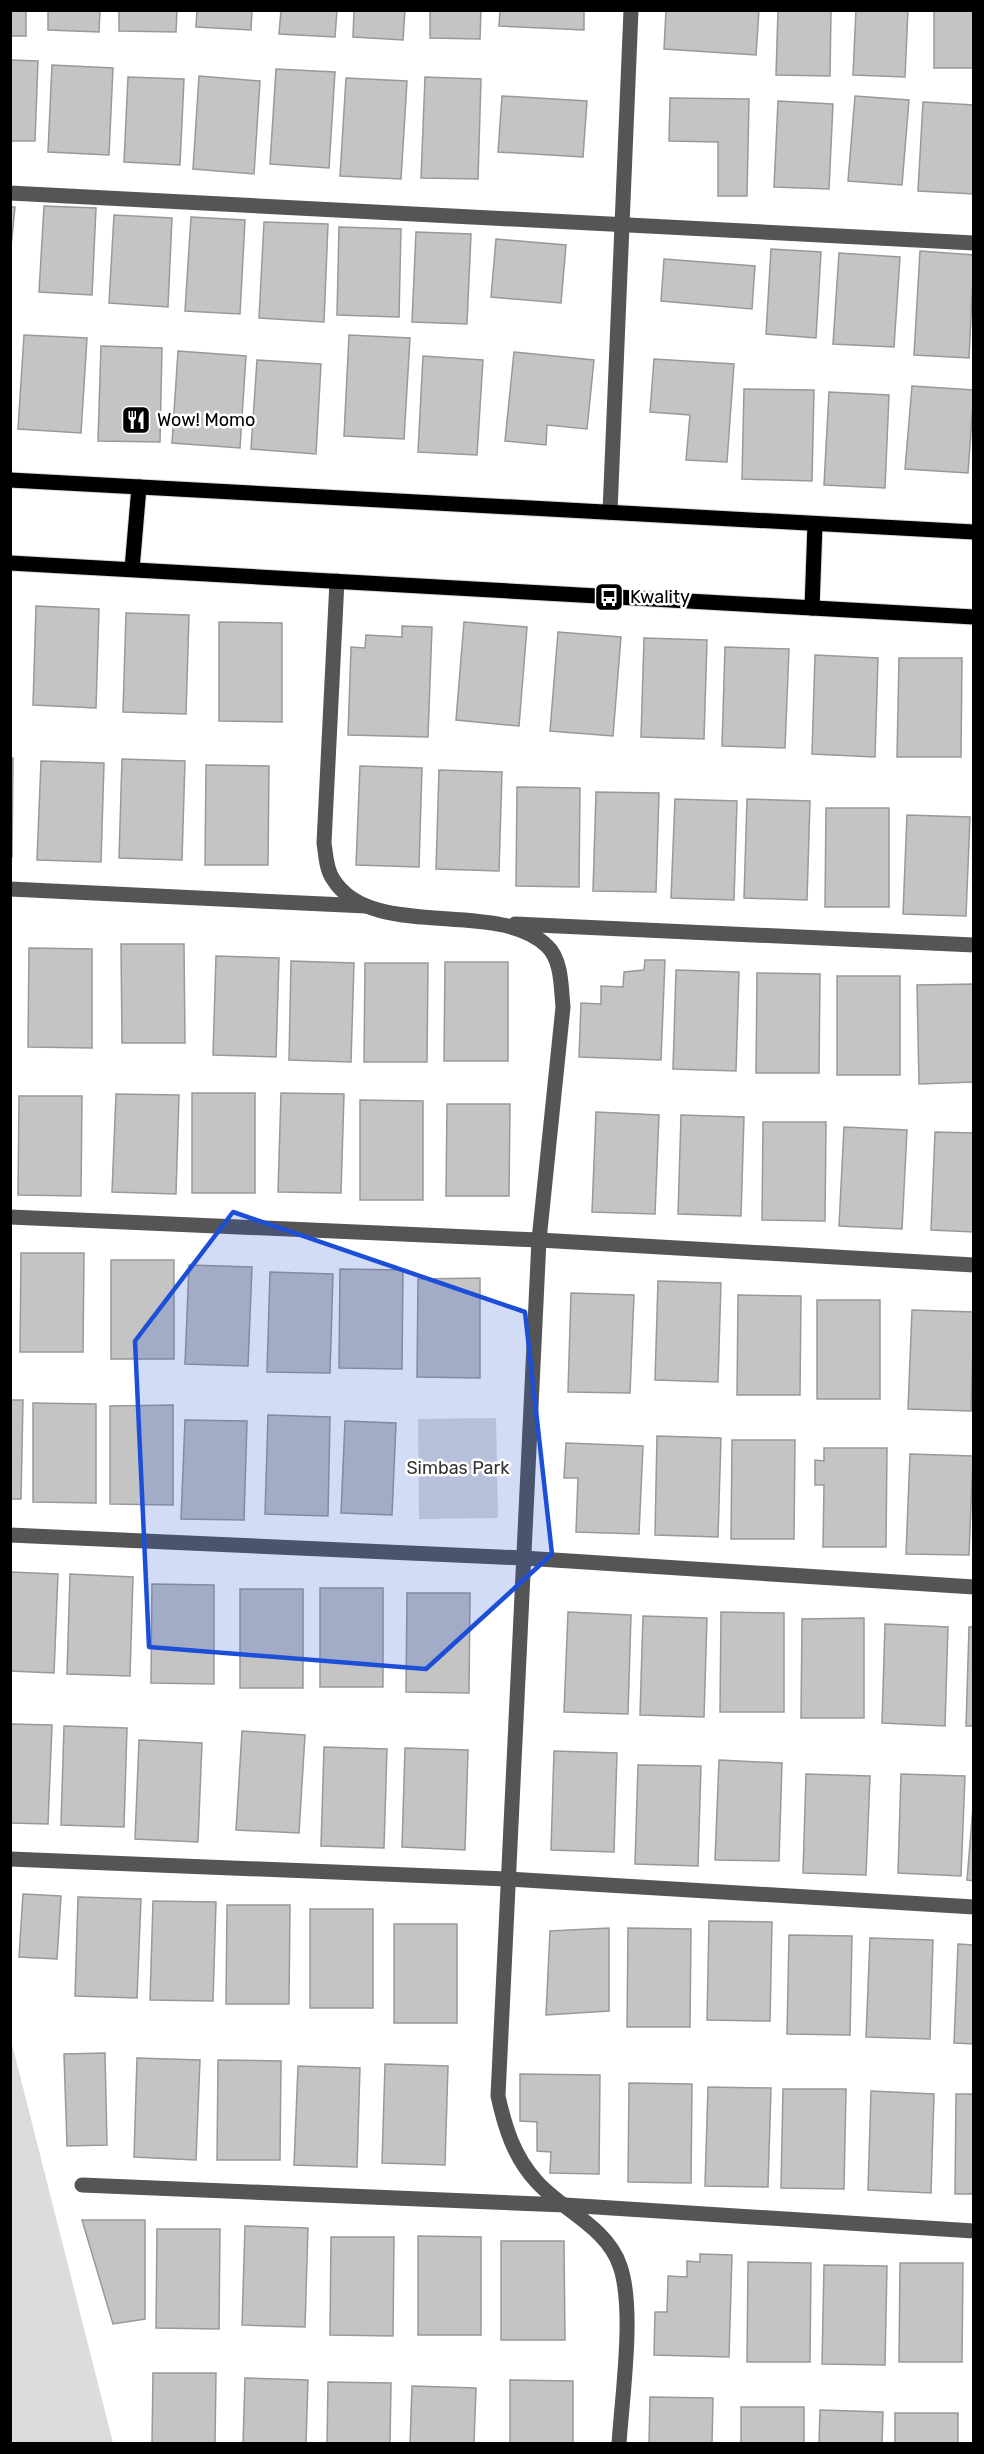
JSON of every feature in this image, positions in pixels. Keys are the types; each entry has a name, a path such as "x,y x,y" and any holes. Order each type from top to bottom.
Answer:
{"main road":[{"path":"10,480 974,532"},
{"path":"132,570 139,487"},
{"path":"812,608 815,524"},
{"path":"10,563 974,617"}],"street":[{"path":"610,512 620,225 631,10"},
{"path":"10,193 974,243"},
{"path":"337,581 324,843 333,879 348,894 369,906"},
{"path":"10,889 369,906 424,918 481,922 974,945"},
{"path":"481,922 526,930 548,947 560,972 563,1007 540,1240 498,2096 505,2129 520,2160 538,2183 602,2236 620,2265 627,2305 620,2444"},
{"path":"10,1217 540,1240 974,1265"},
{"path":"10,1535 523,1558 974,1587"},
{"path":"10,1859 507,1880 974,1907"},
{"path":"82,2185 565,2205 974,2231"}],"highlighted area":[{"path":"233,1212 525,1312 552,1554 426,1669 149,1647 135,1341"}],"green space":[{"name":"Simbas Park","path":"496,1418 498,1518 419,1519 418,1419"},
{"path":"11,2040 113,2443 11,2443"}],"building":[{"path":"10,10 26,10 26,36 10,36"},
{"path":"48,10 100,10 99,32 48,30"},
{"path":"119,10 177,10 176,32 119,31"},
{"path":"197,10 252,10 251,30 196,27"},
{"path":"281,10 337,10 335,37 279,34"},
{"path":"354,10 405,10 403,40 353,37"},
{"path":"430,10 481,10 480,39 430,38"},
{"path":"500,10 584,10 584,30 499,26"},
{"path":"666,10 759,10 756,55 664,49"},
{"path":"778,10 831,10 830,76 776,75"},
{"path":"856,10 908,10 905,77 853,75"},
{"path":"934,10 974,10 974,68 934,68"},
{"path":"10,60 38,61 35,141 10,141"},
{"path":"52,65 113,68 109,155 48,152"},
{"path":"276,69 335,72 329,168 270,164"},
{"path":"199,76 260,81 254,174 193,169"},
{"path":"128,77 184,79 180,165 124,162"},
{"path":"425,77 481,79 478,179 421,178"},
{"path":"346,78 407,81 401,179 340,176"},
{"path":"502,96 587,101 583,157 498,152"},
{"path":"855,96 909,100 902,185 848,181"},
{"path":"670,98 749,99 747,196 718,196 718,142 669,141"},
{"path":"778,101 833,104 829,189 774,187"},
{"path":"923,102 974,105 974,194 918,191"},
{"path":"44,206 96,208 92,295 39,292"},
{"path":"10,207 15,207 10,257"},
{"path":"114,215 172,218 168,307 109,303"},
{"path":"191,217 245,220 240,314 185,311"},
{"path":"264,222 328,224 324,322 259,318"},
{"path":"339,227 401,229 399,317 337,315"},
{"path":"416,232 471,234 467,324 412,322"},
{"path":"496,239 566,245 561,303 491,297"},
{"path":"771,249 821,252 816,338 766,334"},
{"path":"920,251 974,255 969,358 914,355"},
{"path":"839,253 900,257 894,347 833,344"},
{"path":"664,259 755,266 752,309 661,301"},
{"path":"24,335 87,338 81,433 18,429"},
{"path":"349,335 410,338 404,439 344,436"},
{"path":"101,346 162,348 160,442 98,441"},
{"path":"178,351 246,356 240,448 172,443"},
{"path":"514,352 594,360 587,429 547,425 546,445 505,441"},
{"path":"423,356 483,360 477,455 418,452"},
{"path":"654,359 734,364 727,462 686,460 690,415 650,412"},
{"path":"257,360 321,364 316,454 251,449"},
{"path":"912,386 974,390 968,473 905,469"},
{"path":"744,389 814,390 812,481 742,479"},
{"path":"829,392 889,395 885,488 824,485"},
{"path":"36,606 99,609 96,708 33,705"},
{"path":"126,613 189,615 186,714 123,712"},
{"path":"219,622 282,623 282,722 219,721"},
{"path":"464,622 527,627 519,726 456,720"},
{"path":"402,626 432,627 428,737 348,735 351,647 365,648 366,635 402,637"},
{"path":"558,632 621,637 613,736 550,731"},
{"path":"644,638 707,640 704,739 641,737"},
{"path":"725,647 789,649 785,748 722,746"},
{"path":"815,655 878,658 875,757 812,754"},
{"path":"899,658 962,658 961,757 897,757"},
{"path":"10,758 13,758 12,857 10,857"},
{"path":"122,759 185,761 182,860 119,858"},
{"path":"41,761 104,763 101,862 37,860"},
{"path":"206,765 269,766 268,865 205,865"},
{"path":"360,766 422,768 419,867 356,865"},
{"path":"439,770 502,772 499,871 436,869"},
{"path":"517,787 580,788 579,887 516,886"},
{"path":"596,792 659,793 656,892 593,891"},
{"path":"675,799 737,801 734,900 671,898"},
{"path":"747,799 810,801 807,900 744,898"},
{"path":"826,808 889,808 889,907 825,907"},
{"path":"907,815 970,817 966,916 903,914"},
{"path":"121,944 184,944 185,1043 122,1043"},
{"path":"29,948 92,949 92,1048 28,1047"},
{"path":"216,956 279,958 276,1057 213,1055"},
{"path":"645,960 665,960 661,1060 579,1057 581,1003 601,1004 601,986 623,987 624,972 644,970"},
{"path":"291,961 354,963 351,1062 289,1060"},
{"path":"445,962 508,962 508,1061 444,1061"},
{"path":"365,963 428,963 427,1062 364,1062"},
{"path":"676,970 739,972 736,1071 673,1069"},
{"path":"757,973 820,974 819,1073 756,1073"},
{"path":"837,976 900,976 900,1075 837,1075"},
{"path":"974,984 974,1082 919,1084 917,985"},
{"path":"192,1093 255,1093 255,1193 192,1193"},
{"path":"281,1093 344,1094 341,1193 278,1192"},
{"path":"116,1094 179,1095 176,1194 112,1192"},
{"path":"19,1096 82,1096 81,1196 18,1195"},
{"path":"360,1100 423,1101 423,1200 360,1200"},
{"path":"447,1104 510,1104 509,1196 446,1196"},
{"path":"596,1112 659,1115 655,1214 592,1212"},
{"path":"681,1115 744,1117 741,1216 678,1214"},
{"path":"763,1122 826,1122 825,1221 762,1220"},
{"path":"844,1127 907,1130 902,1229 839,1226"},
{"path":"935,1132 974,1133 974,1232 931,1230"},
{"path":"21,1253 84,1253 83,1352 20,1352"},
{"path":"111,1260 174,1260 174,1359 111,1359"},
{"path":"189,1265 252,1267 248,1366 185,1364"},
{"path":"340,1269 403,1270 402,1369 339,1368"},
{"path":"270,1272 333,1274 330,1373 267,1372"},
{"path":"480,1278 480,1378 417,1377 418,1279"},
{"path":"658,1281 721,1283 718,1382 655,1380"},
{"path":"571,1293 634,1295 630,1393 568,1392"},
{"path":"738,1295 801,1296 800,1395 737,1395"},
{"path":"817,1300 880,1300 880,1399 817,1399"},
{"path":"912,1310 974,1312 971,1411 908,1409"},
{"path":"10,1400 23,1400 21,1499 10,1499"},
{"path":"33,1403 96,1404 96,1503 33,1502"},
{"path":"173,1405 173,1505 110,1504 110,1406"},
{"path":"268,1415 330,1417 328,1516 265,1514"},
{"path":"185,1420 247,1421 244,1520 181,1519"},
{"path":"345,1421 396,1423 392,1515 341,1513"},
{"path":"657,1436 721,1438 718,1537 655,1535"},
{"path":"732,1440 795,1440 794,1539 731,1539"},
{"path":"566,1443 643,1446 639,1534 576,1532 578,1478 564,1478"},
{"path":"824,1448 887,1448 886,1547 823,1547 824,1485 815,1485 815,1460 824,1461"},
{"path":"910,1454 973,1456 969,1555 906,1554"},
{"path":"10,1572 58,1574 54,1673 10,1671"},
{"path":"70,1574 133,1577 130,1676 67,1674"},
{"path":"152,1584 214,1585 214,1684 151,1683"},
{"path":"320,1588 383,1588 383,1687 320,1687"},
{"path":"240,1589 303,1589 303,1688 240,1688"},
{"path":"407,1593 470,1593 469,1693 406,1692"},
{"path":"568,1612 631,1615 628,1714 564,1712"},
{"path":"721,1612 784,1613 784,1712 720,1712"},
{"path":"643,1616 707,1618 704,1717 640,1715"},
{"path":"864,1618 864,1718 801,1718 802,1619"},
{"path":"885,1624 948,1627 945,1726 882,1723"},
{"path":"969,1627 974,1627 974,1726 966,1726"},
{"path":"10,1724 52,1725 48,1824 10,1823"},
{"path":"64,1726 127,1728 124,1827 61,1825"},
{"path":"242,1731 305,1735 299,1833 236,1830"},
{"path":"139,1740 202,1743 198,1842 135,1839"},
{"path":"324,1747 387,1749 384,1848 321,1846"},
{"path":"405,1748 468,1750 465,1850 402,1847"},
{"path":"554,1751 617,1753 614,1852 551,1850"},
{"path":"719,1760 782,1763 779,1861 715,1860"},
{"path":"638,1765 701,1766 698,1866 635,1864"},
{"path":"806,1774 870,1776 866,1875 803,1873"},
{"path":"901,1774 965,1776 961,1876 898,1873"},
{"path":"974,1795 974,1881 967,1880"},
{"path":"23,1894 61,1896 57,1959 19,1957"},
{"path":"78,1897 141,1899 137,1998 75,1996"},
{"path":"153,1901 216,1902 213,2001 150,2000"},
{"path":"227,1905 290,1905 289,2004 226,2004"},
{"path":"310,1909 373,1909 373,2008 310,2008"},
{"path":"709,1921 772,1922 770,2021 707,2020"},
{"path":"394,1924 457,1924 457,2023 394,2023"},
{"path":"609,1928 609,2011 546,2015 550,1931"},
{"path":"628,1928 691,1929 690,2027 627,2027"},
{"path":"789,1935 852,1936 850,2035 787,2034"},
{"path":"870,1938 933,1940 930,2039 866,2037"},
{"path":"958,1944 974,1945 974,2044 954,2043"},
{"path":"105,2053 107,2145 67,2146 64,2054"},
{"path":"137,2058 200,2060 196,2160 134,2157"},
{"path":"218,2060 281,2061 280,2160 217,2160"},
{"path":"385,2064 448,2066 445,2165 382,2163"},
{"path":"298,2066 360,2068 357,2167 294,2165"},
{"path":"520,2074 600,2075 599,2174 550,2173 551,2152 537,2151 537,2122 520,2121"},
{"path":"629,2083 692,2084 691,2183 628,2182"},
{"path":"708,2087 771,2088 768,2187 705,2186"},
{"path":"783,2089 846,2089 844,2189 781,2188"},
{"path":"871,2091 934,2094 931,2193 868,2190"},
{"path":"956,2094 974,2094 974,2194 955,2194"},
{"path":"82,2220 145,2220 145,2319 113,2324"},
{"path":"245,2226 308,2228 305,2327 242,2325"},
{"path":"157,2229 220,2229 219,2329 156,2328"},
{"path":"418,2236 481,2237 481,2335 418,2335"},
{"path":"331,2237 394,2237 393,2336 330,2335"},
{"path":"501,2241 564,2241 565,2340 501,2340"},
{"path":"700,2254 732,2255 729,2357 654,2355 655,2312 667,2312 668,2276 687,2277 687,2261 700,2262"},
{"path":"748,2262 811,2263 810,2362 747,2362"},
{"path":"900,2263 963,2263 962,2362 899,2362"},
{"path":"824,2265 887,2266 885,2365 822,2364"},
{"path":"153,2373 216,2373 215,2444 152,2444"},
{"path":"245,2378 308,2380 306,2444 243,2444"},
{"path":"510,2380 573,2381 573,2444 510,2444"},
{"path":"328,2382 391,2383 390,2444 327,2444"},
{"path":"412,2386 476,2388 474,2444 410,2444"},
{"path":"650,2397 713,2398 712,2444 649,2444"},
{"path":"741,2407 804,2407 804,2444 741,2444"},
{"path":"820,2410 883,2412 882,2444 819,2444"},
{"path":"895,2413 958,2413 958,2444 895,2444"}],"place":[{"name":"Wow! Momo","path":"136,420"},
{"name":"Kwality","path":"609,597"}]}
